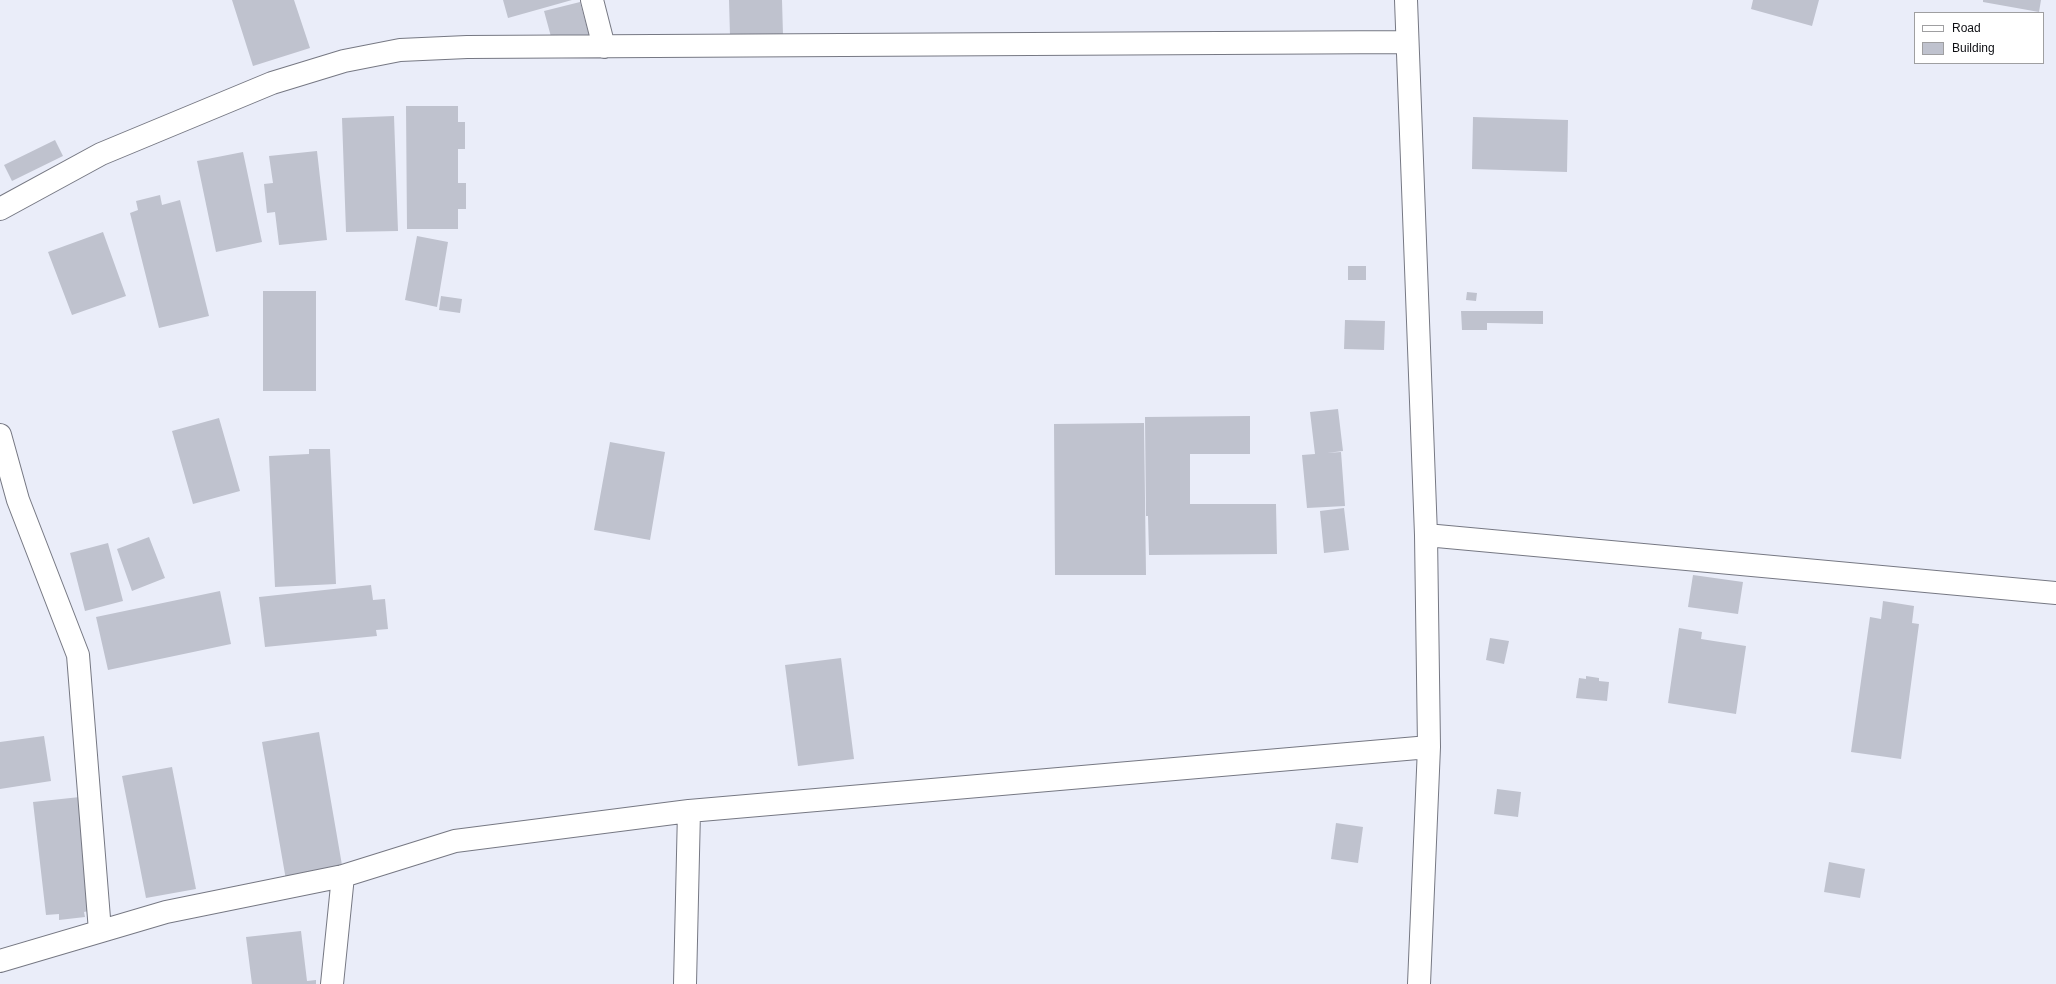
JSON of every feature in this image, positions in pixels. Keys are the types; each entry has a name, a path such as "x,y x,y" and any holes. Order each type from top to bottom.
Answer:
{"street":[{"path":"592,0 604,46"},
{"path":"1406,0 1426,536 1429,747 1419,984"},
{"path":"0,209 101,154 272,83 344,61 400,50 467,47 1407,42"},
{"path":"0,435 18,500 78,655 100,931"},
{"path":"1426,536 2056,593"},
{"path":"0,961 166,912 343,876 456,841 689,811 1429,747"},
{"path":"684,984 689,811"},
{"path":"332,984 343,876"}],"building":[{"path":"232,0 294,0 310,48 253,66"},
{"path":"503,0 572,0 508,18"},
{"path":"729,0 782,0 783,35 730,36"},
{"path":"1753,0 1819,0 1812,26 1751,9"},
{"path":"1983,0 2041,0 2039,12 1983,2"},
{"path":"580,2 589,35 553,44 544,11"},
{"path":"406,106 458,106 458,122 465,122 465,149 458,149 458,183 466,183 466,209 458,209 458,229 407,229"},
{"path":"394,116 398,231 346,232 342,118"},
{"path":"1473,117 1568,120 1567,172 1472,169"},
{"path":"55,140 63,156 12,181 4,165"},
{"path":"317,151 327,240 279,245 275,212 267,213 264,184 273,183 269,156"},
{"path":"243,152 262,242 216,252 197,161"},
{"path":"160,195 162,205 180,200 209,316 159,328 130,213 138,210 136,201"},
{"path":"103,232 126,296 72,315 48,252"},
{"path":"417,236 448,242 437,307 405,300"},
{"path":"1348,266 1366,266 1366,280 1348,280"},
{"path":"263,291 316,291 316,391 263,391"},
{"path":"1467,292 1477,293 1476,301 1466,300"},
{"path":"441,296 462,299 460,313 439,310"},
{"path":"1461,311 1543,311 1543,324 1487,323 1487,330 1462,330"},
{"path":"1345,320 1385,321 1384,350 1344,349"},
{"path":"1338,409 1343,451 1327,453 1341,452 1345,506 1307,508 1302,455 1315,454 1310,412"},
{"path":"1250,416 1250,454 1190,454 1190,504 1276,504 1277,554 1149,555 1148,516 1146,516 1145,417"},
{"path":"219,418 240,491 193,504 172,431"},
{"path":"1144,423 1146,575 1055,575 1054,424"},
{"path":"610,442 665,452 650,540 594,530"},
{"path":"309,449 330,449 336,584 275,587 269,456 309,454"},
{"path":"1344,508 1349,550 1324,553 1320,511"},
{"path":"149,537 165,578 132,591 117,549"},
{"path":"108,543 123,601 85,611 70,553"},
{"path":"1693,575 1743,582 1738,614 1688,607"},
{"path":"371,585 373,600 385,599 388,629 376,630 377,636 265,647 259,597"},
{"path":"220,591 231,644 108,670 96,617"},
{"path":"1883,601 1914,606 1912,623 1919,624 1901,759 1851,752 1870,617 1881,619"},
{"path":"1679,628 1702,632 1701,639 1746,646 1736,714 1668,703"},
{"path":"1490,638 1509,641 1504,664 1486,660"},
{"path":"841,658 854,759 798,766 785,665"},
{"path":"1586,676 1599,678 1599,681 1609,682 1607,701 1576,698 1579,678 1586,679"},
{"path":"319,732 343,871 286,880 262,742"},
{"path":"44,736 51,781 0,789 0,742"},
{"path":"172,767 196,889 146,898 122,776"},
{"path":"1497,789 1521,792 1518,817 1494,814"},
{"path":"80,797 93,910 84,912 85,917 59,920 59,914 46,915 33,802"},
{"path":"1336,823 1363,827 1358,863 1331,859"},
{"path":"1829,862 1865,869 1860,898 1824,892"},
{"path":"301,931 307,981 316,980 316,984 252,984 246,937"}]}
